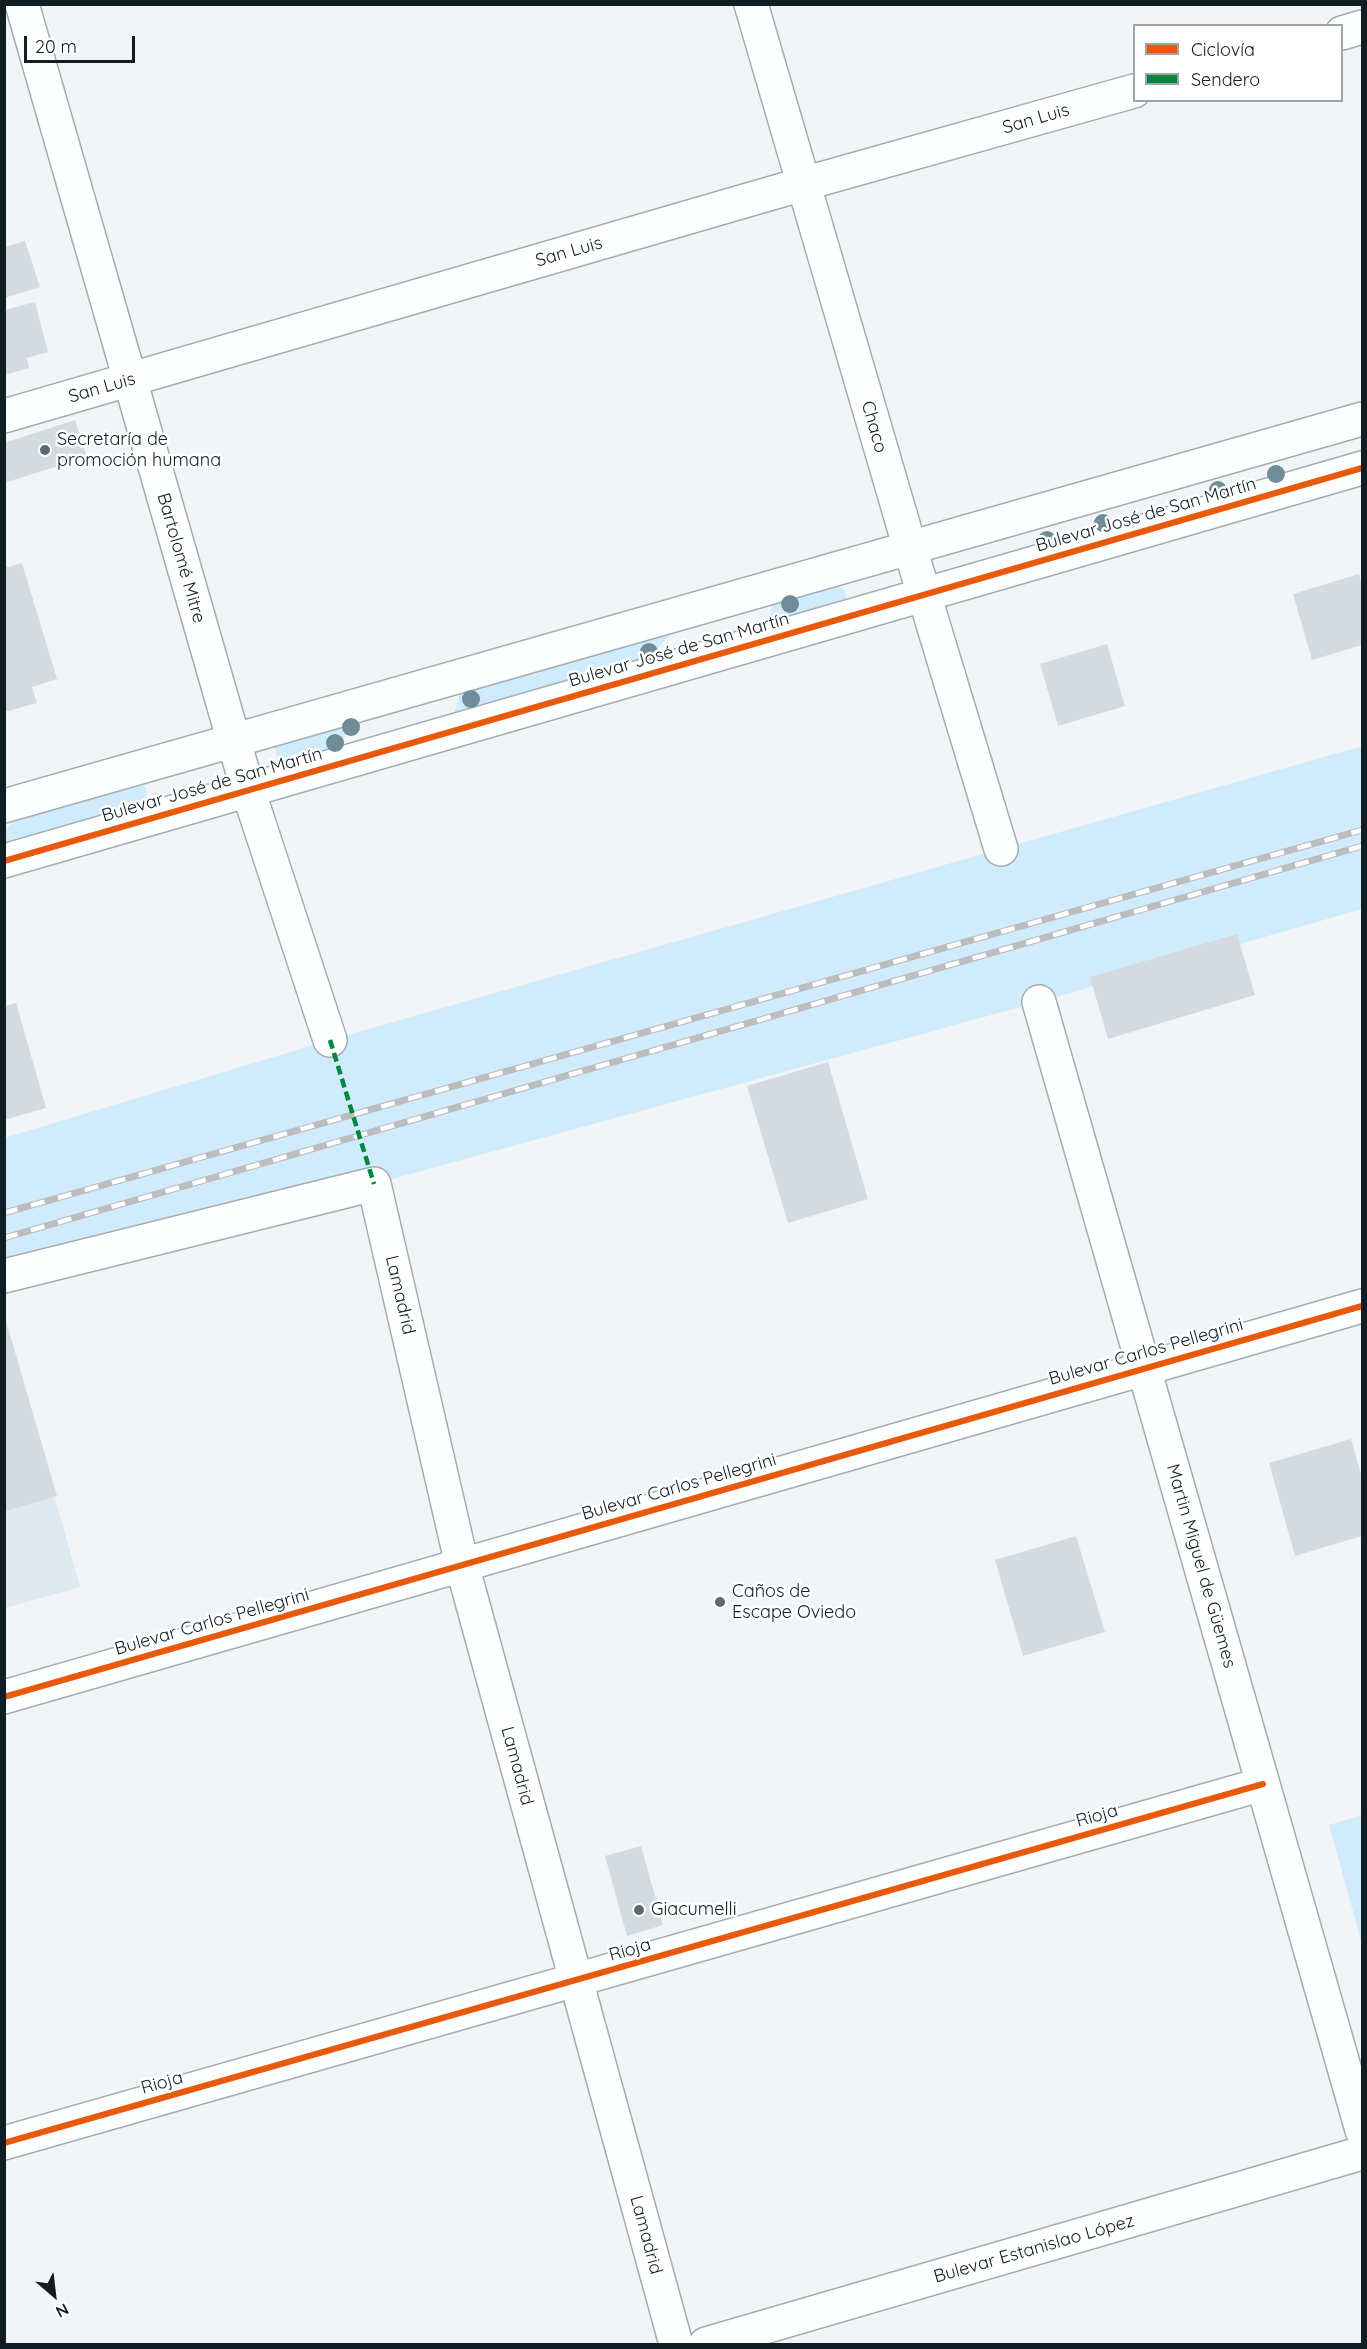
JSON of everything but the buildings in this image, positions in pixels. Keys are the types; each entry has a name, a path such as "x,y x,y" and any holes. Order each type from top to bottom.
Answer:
{"street":[{"name":"Bartolomé Mitre","path":"22,4 248,790 330,1040"},
{"name":"Chaco","path":"751,4 910,548 1001,849"},
{"path":"1343,32 1362,27"},
{"name":"San Luis","path":"4,416 803,184 1133,91"},
{"name":"Bulevar José de San Martín","path":"4,806 1362,418"},
{"name":"Bulevar José de San Martín","path":"4,861 1362,468"},
{"name":"Martin Miguel de Güemes","path":"1039,1002 1362,2130"},
{"name":"Lamadrid","path":"4,1276 374,1184 462,1565 676,2344"},
{"name":"Bulevar Carlos Pellegrini","path":"4,1697 1362,1305"},
{"name":"Rioja","path":"4,2143 1263,1784"},
{"name":"Bulevar Estanislao López","path":"706,2344 1362,2153"}],"shaded area":[{"path":"835,584 845,590 846,599 835,606 766,626 774,601"},
{"path":"675,629 647,660 454,714 462,688"},
{"path":"363,716 335,748 288,761 277,756 274,745"},
{"path":"1362,746 1362,909 1039,1002 374,1184 5,1276 4,1138 330,1040"},
{"path":"132,786 145,786 147,796 137,805 5,844 4,833 15,819"},
{"path":"4,1314 80,1587 5,1608 4,1608"},
{"path":"1362,1815 1362,1944 1329,1825"}],"railway":[{"path":"4,1213 1362,830"},
{"path":"4,1238 1362,846"}],"marked path":[{"path":"330,1040 374,1184"}],"cycle path":[{"path":"4,861 1362,468"},
{"path":"4,1697 1362,1306"},
{"path":"4,2143 1263,1784"}],"place":[{"name":"Secretaría de promoción humana","path":"45,450"},
{"name":"Caños de Escape Oviedo","path":"720,1602"},
{"name":"Giacumelli","path":"639,1910"}]}
